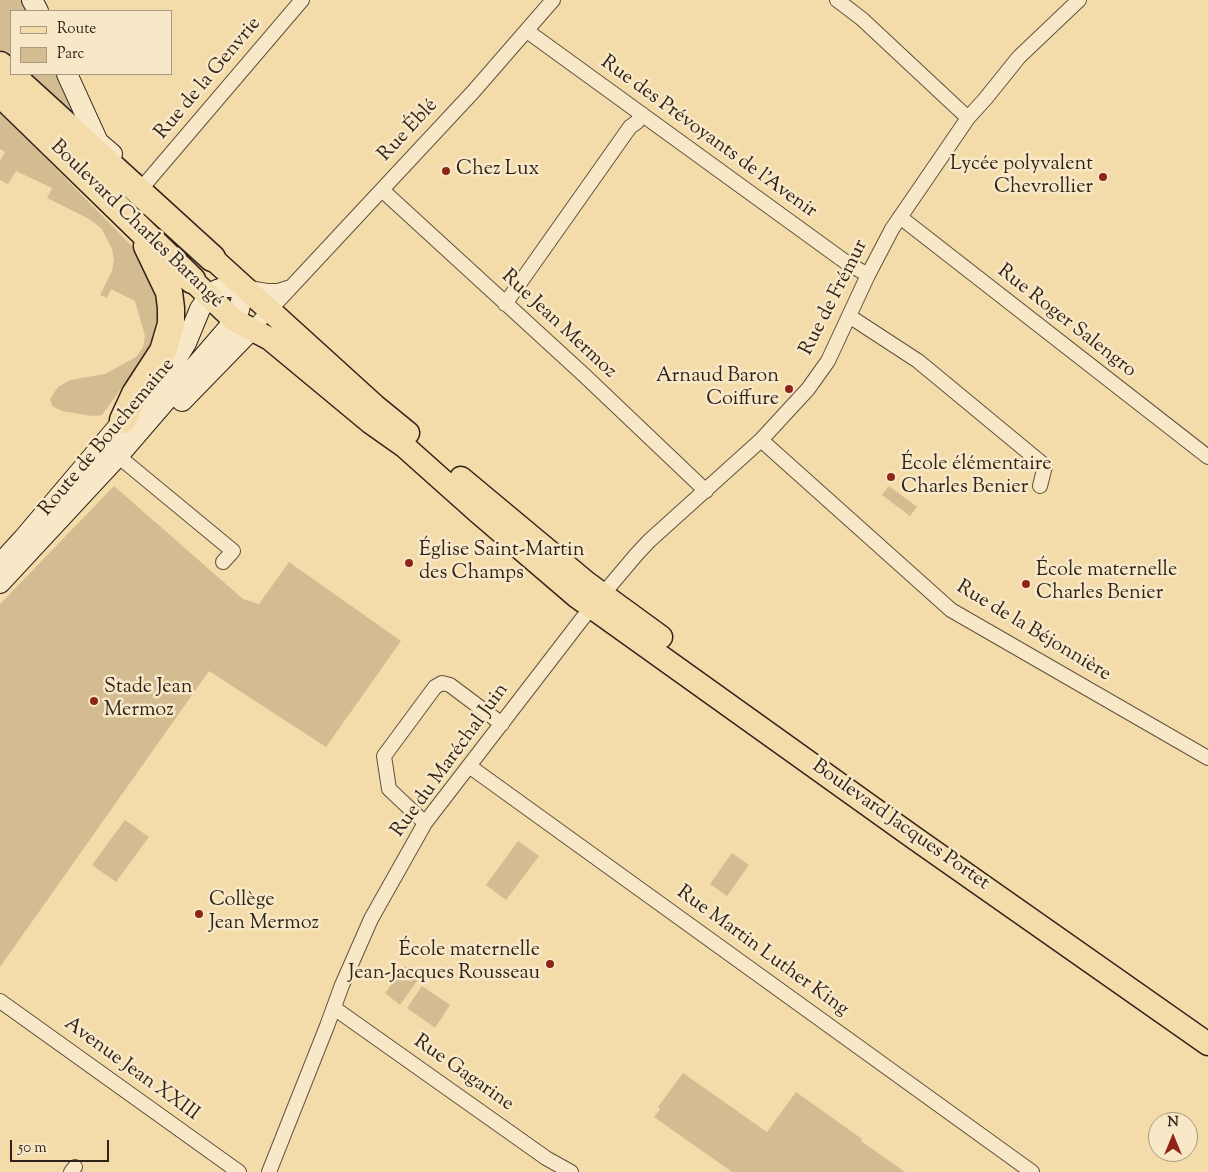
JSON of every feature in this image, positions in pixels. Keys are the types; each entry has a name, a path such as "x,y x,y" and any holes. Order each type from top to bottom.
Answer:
{"highway":[{"name":"Boulevard Charles Barangé","path":"0,64 10,73"},
{"name":"Boulevard Charles Barangé","path":"12,75 212,258"},
{"name":"Boulevard Charles Barangé","path":"0,93 136,226 201,294"},
{"path":"123,420 135,394 163,351 171,324 172,308 169,292 136,226"}],"main road":[{"name":"Boulevard Charles Barangé","path":"212,258 270,309 286,338"},
{"name":"Boulevard Charles Barangé","path":"201,294 243,324 264,334 286,338"},
{"path":"286,338 375,406 587,583 598,600"},
{"name":"Boulevard Jacques Portet","path":"598,600 896,810 1208,1026"},
{"name":"Boulevard Jacques Portet","path":"598,600 906,832 1208,1044"}],"street":[{"name":"Rue de la Genvrie","path":"146,183 302,0"},
{"name":"Rue Éblé","path":"243,324 270,309 473,92 553,0"},
{"path":"837,0 862,19 968,118"},
{"name":"Rue de Frémur","path":"598,600 649,541 706,492 761,440 818,375 828,361 879,252 900,217 968,118 1019,57 1079,0"},
{"name":"Rue des Prévoyants de l'Avenir","path":"527,31 847,263 868,275"},
{"name":"Boulevard Charles Barangé","path":"67,75 98,142 185,219 212,258"},
{"path":"505,304 630,126 637,122 642,114"},
{"name":"Rue Jean Mermoz","path":"382,190 584,375 706,492"},
{"name":"Rue Roger Salengro","path":"900,217 1208,457"},
{"path":"201,294 226,287 244,286 267,291 278,291 292,286"},
{"name":"Route de Bouchemaine","path":"0,582 243,324 239,310 244,286"},
{"name":"Route de Bouchemaine","path":"0,564 178,356 192,332 201,294"},
{"path":"849,316 918,360 1045,466 1040,486"},
{"name":"Rue de la Béjonnière","path":"761,440 951,610 1208,758"},
{"path":"118,456 233,551 223,562"},
{"name":"Rue du Maréchal Juin","path":"269,1172 342,985 371,919 425,823 598,600"},
{"path":"425,823 389,789 384,756 435,687 442,683 450,684 502,724"},
{"name":"Rue Martin Luther King","path":"469,766 1032,1172"},
{"name":"Avenue Jean XXIII","path":"0,1001 239,1172"},
{"name":"Rue Gagarine","path":"334,1008 549,1167 571,1172"}],"green space":[{"path":"0,0 24,0 29,10 10,10 10,60 0,50"},
{"path":"26,75 59,75 80,120"},
{"path":"0,112 136,250 157,289 161,315 152,346 102,415 92,416 62,411 52,406 50,399 58,387 70,380 105,374 136,357 143,347 145,336 135,301 111,289 107,298 100,295 112,271 114,260 112,249 101,228 89,219 47,198 52,188 16,171 8,184 0,180 0,161 5,152 0,149"},
{"name":"Stade Jean Mermoz","path":"114,486 243,599 259,604 289,562 401,641 326,747 209,671 0,967 0,604"},
{"path":"889,486 917,507 910,516 882,495"},
{"path":"125,820 149,837 116,882 92,865"},
{"path":"518,841 539,856 506,900 486,885"},
{"path":"732,853 749,865 727,896 710,884"},
{"path":"405,966 420,977 400,1005 385,993"},
{"path":"422,986 450,1005 435,1028 407,1008"},
{"path":"683,1073 767,1132 796,1092 905,1172 732,1172 654,1117 660,1109 658,1107"}],"place":[{"name":"Chez Lux","path":"446,171"},
{"name":"Lycée polyvalent Chevrollier","path":"1103,177"},
{"name":"Arnaud Baron Coiffure","path":"789,389"},
{"name":"École élémentaire Charles Benier","path":"891,477"},
{"name":"Église Saint-Martin des Champs","path":"409,563"},
{"name":"École maternelle Charles Benier","path":"1026,584"},
{"name":"Stade Jean Mermoz","path":"94,701"},
{"name":"Collège Jean Mermoz","path":"199,914"},
{"name":"École maternelle Jean-Jacques Rousseau","path":"550,964"}]}
